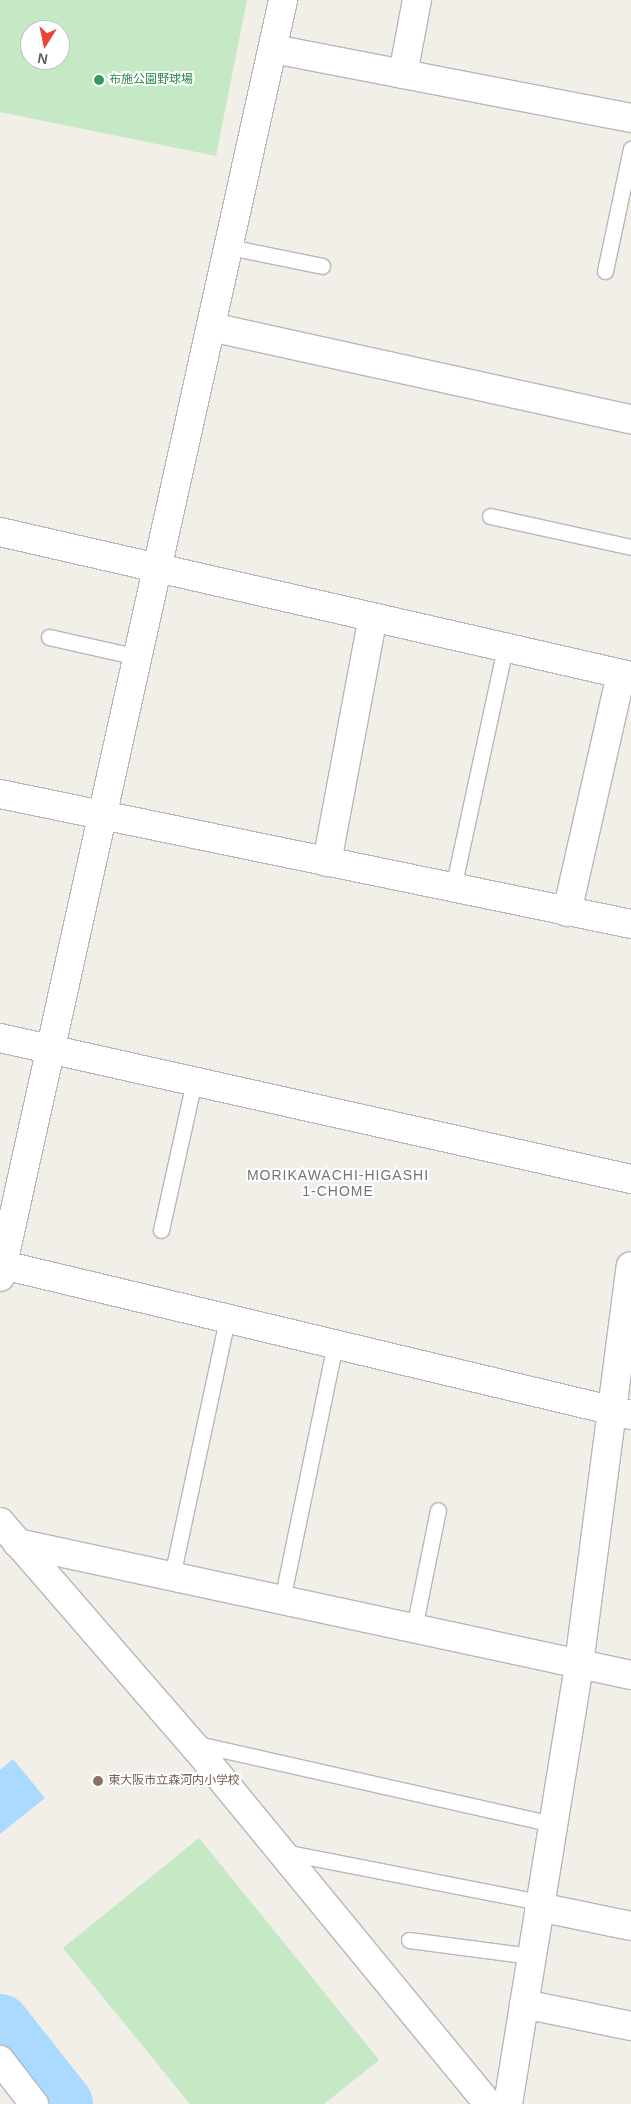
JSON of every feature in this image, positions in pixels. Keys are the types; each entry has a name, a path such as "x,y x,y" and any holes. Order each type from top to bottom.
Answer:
{"street":[{"path":"283,0 274,49 1,1269 227,1319 620,1413"},
{"path":"403,74 417,0"},
{"path":"274,49 631,118"},
{"path":"212,327 631,419"},
{"path":"0,532 626,675 567,912"},
{"path":"327,862 373,617"},
{"path":"0,794 102,817 631,924"},
{"path":"0,1038 631,1180"},
{"path":"508,2104 620,1413 631,1266"},
{"path":"0,1522 192,1743 488,2104"},
{"path":"18,1543 631,1675"},
{"path":"539,1905 631,1926"},
{"path":"524,2004 631,2026"},
{"path":"0,2060 34,2104"}],"lane":[{"path":"605,272 631,149"},
{"path":"229,247 322,266"},
{"path":"490,516 631,547"},
{"path":"49,637 138,657"},
{"path":"453,888 505,647"},
{"path":"161,1230 194,1081"},
{"path":"172,1576 227,1319"},
{"path":"282,1600 335,1345"},
{"path":"414,1628 438,1510"},
{"path":"192,1743 552,1824"},
{"path":"279,1851 539,1905"},
{"path":"409,1940 531,1956"}],"green space":[{"name":"布施公園野球場","path":"0,0 247,0 216,156 0,112"},
{"path":"199,1838 379,2060 324,2104 190,2104 63,1948"}],"water":[{"path":"13,1759 45,1798 0,1834 0,1770"}],"waterway":[{"path":"0,2024 63,2104"}],"place":[{"name":"布施公園野球場","path":"99,80"},
{"name":"東大阪市立森河内小学校","path":"98,1781"}],"district":[{"name":"MORIKAWACHI-HIGASHI 1-CHOME","path":"338,1184"}]}
